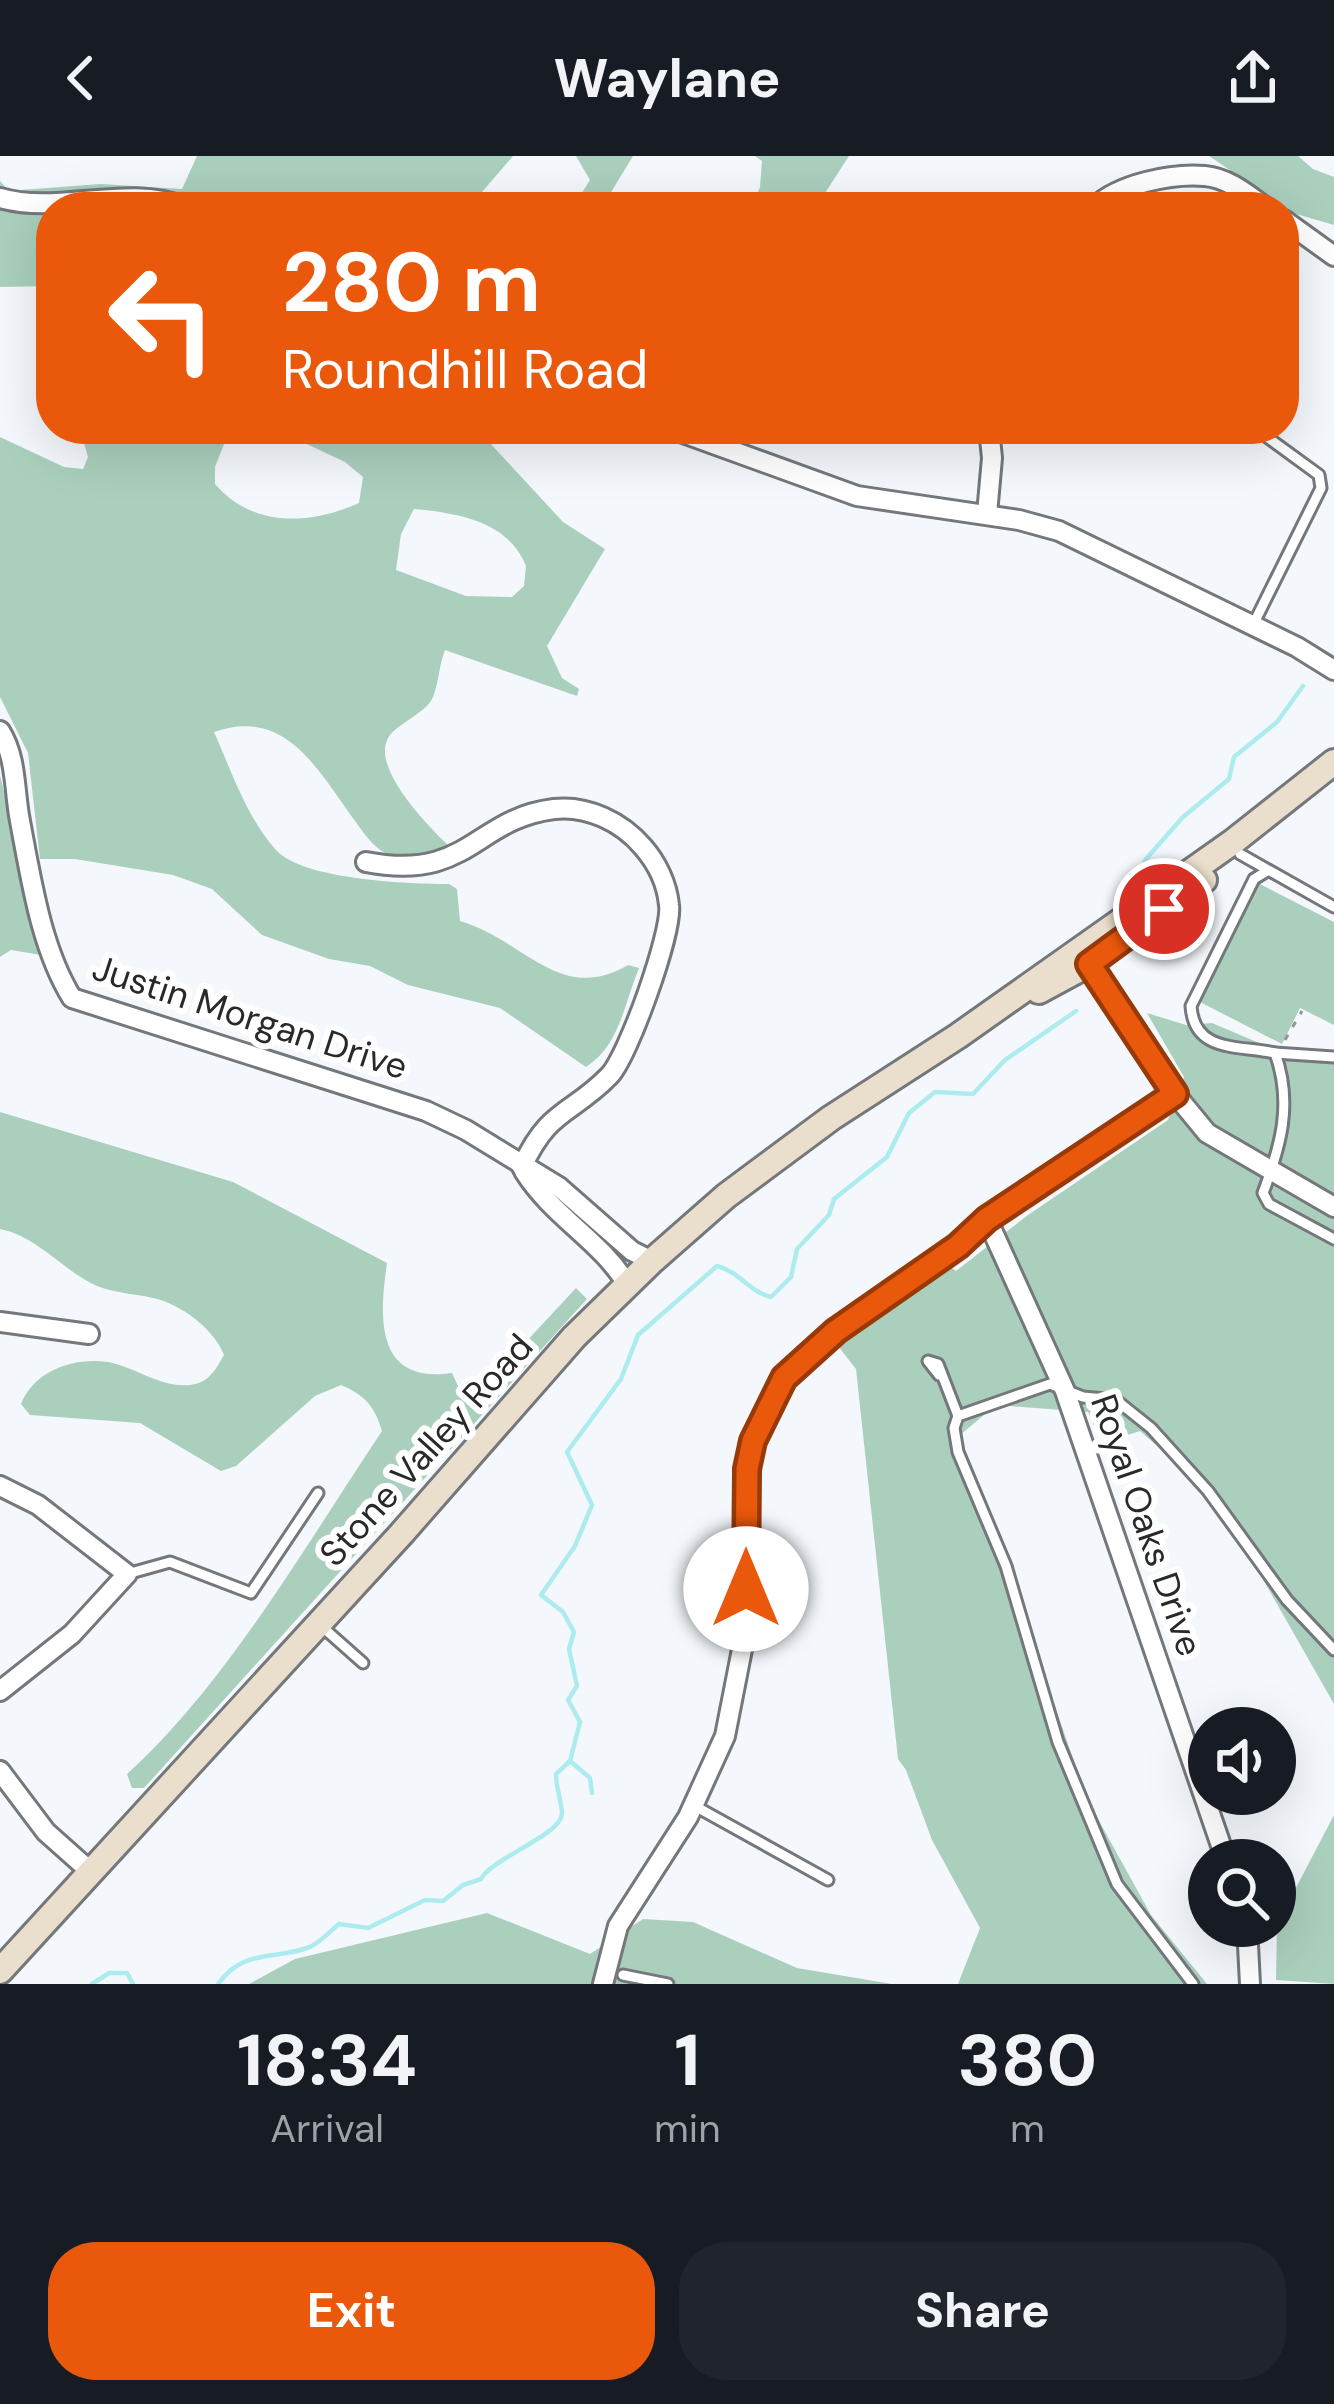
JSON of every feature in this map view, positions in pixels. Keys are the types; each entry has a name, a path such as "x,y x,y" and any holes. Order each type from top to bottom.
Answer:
{"street":[{"path":"1118,192 1164,179 1206,176 1244,192"},
{"path":"0,198 36,203"},
{"path":"1299,231 1334,256"},
{"path":"713,444 857,496 987,514 1059,531 1253,625 1334,670"},
{"path":"987,514 991,444"},
{"name":"Justin Morgan Drive","path":"0,731 13,767 19,818 56,971 72,998 374,1091 466,1130 522,1167"},
{"name":"Stone Valley Road","path":"0,1971 574,1337 652,1261 727,1196 831,1118 1240,854 1308,794 1334,763"},
{"name":"Stone Valley Road","path":"1083,956 1334,763"},
{"path":"366,862 400,868 429,866 456,856 526,815 556,809 607,818 635,838 652,858 670,909 661,954 623,1054 609,1076 553,1118 535,1139 522,1167"},
{"path":"1083,956 1175,1094 1207,1133 1334,1207"},
{"path":"603,1984 618,1926 693,1805 725,1736 746,1629 747,1469 769,1404 805,1357 958,1246 987,1219 1175,1094"},
{"path":"522,1167 559,1187 632,1251 652,1261"},
{"path":"522,1167 543,1202 616,1265 627,1284"},
{"name":"Royal Oaks Drive","path":"987,1219 1066,1390 1219,1839"},
{"path":"0,1322 89,1334"},
{"path":"0,1486 38,1505 127,1574 72,1634 0,1691"},
{"path":"0,1771 46,1832 91,1872"},
{"path":"1248,1947 1250,1984"}],"lane":[{"path":"1253,625 1321,488 1318,475 1276,444"},
{"path":"1240,854 1334,907"},
{"path":"1267,871 1254,879 1192,1006 1192,1023 1209,1041 1334,1057"},
{"path":"1277,1053 1286,1094 1285,1122 1264,1199 1334,1239"},
{"path":"939,1375 958,1416 954,1428 958,1452 1006,1566 1058,1742 1118,1884 1193,1984"},
{"path":"958,1416 1049,1384 1115,1400 1166,1442 1287,1600 1334,1650"},
{"path":"127,1574 170,1562 251,1594 318,1493"},
{"path":"319,1624 363,1663"},
{"path":"693,1805 828,1880"},
{"path":"623,1975 668,1984"}],"path":[{"path":"1277,1053 1302,1011"}],"green space":[{"path":"197,156 513,156 482,192 36,192 36,286 0,287 0,181 7,189 20,190 101,184 182,189"},
{"path":"576,156 633,156 611,192 582,192 590,180"},
{"path":"755,156 849,156 826,192 758,192 762,161"},
{"path":"1209,156 1298,156 1313,169 1334,177 1334,225 1299,215 1299,192 1262,192"},
{"path":"0,437 64,467 83,469 88,457 84,444 224,444 215,467 215,484 247,509 302,518 359,503 363,477 345,462 307,444 491,444 563,522 605,549 547,646 562,678 579,689 577,696 445,650 430,703 390,735 385,748 393,778 450,847 417,857 389,855 368,838 313,763 280,735 239,727 214,732 256,823 290,860 358,878 449,884 457,889 460,921 562,974 582,978 628,965 639,968 614,1036 597,1058 586,1067 500,1008 408,985 370,966 329,959 262,935 212,889 173,875 75,859 40,859 28,753 0,697","holes":["414,509 464,517 494,529 518,551 526,566 524,586 512,597 466,596 396,570 401,534"]},
{"path":"0,775 41,955 11,950 0,957"},
{"path":"1256,882 1334,922 1334,1025 1300,1008 1282,1044 1196,1000"},
{"path":"1147,1013 1186,1025 1212,1023 1271,1048 1334,1054 1334,1704 1217,1499 1140,1431 1102,1443 1088,1412 996,1405 960,1435 1088,1801 1151,1915 1207,1984 958,1984 980,1928 932,1840 898,1759 856,1369 838,1346 952,1268 956,1271 1028,1215 1168,1120 1184,1077"},
{"path":"0,1112 233,1182 387,1263 384,1325 395,1358 427,1374 452,1373 462,1395 471,1401 576,1288 587,1299 144,1788 132,1788 127,1774 198,1699 231,1656 382,1431 368,1403 341,1385 315,1396 236,1466 221,1471 140,1423 30,1415 21,1404 27,1393 45,1375 69,1364 108,1362 187,1385 208,1378 224,1355 205,1327 174,1306 96,1286 24,1238 0,1229"},
{"path":"1334,1815 1334,1984 1276,1980 1277,1947 1296,1947 1296,1888"},
{"path":"487,1913 590,1954 643,1919 693,1922 797,1968 892,1984 249,1984 295,1959"}],"waterway":[{"path":"1130,891 1146,859 1183,817 1229,779 1234,757 1277,722 1303,686"},
{"path":"218,1984 248,1960 311,1946 339,1924 368,1928 425,1900 443,1901 559,1821 556,1774 570,1761 580,1722 568,1700 577,1686 569,1649 574,1632 563,1612 541,1595 575,1546 592,1505 567,1452 621,1379 638,1335 717,1266 771,1297 791,1277 797,1249 829,1215 834,1199 887,1157 909,1113 935,1092 973,1094 1005,1060 1076,1011"},
{"path":"570,1761 590,1778 592,1793"},
{"path":"92,1984 109,1973 127,1973 133,1984"}],"route":[{"path":"746,1589 747,1469 753,1441 784,1378 836,1331 958,1246 987,1219 1175,1094 1089,964 1164,909"}]}
